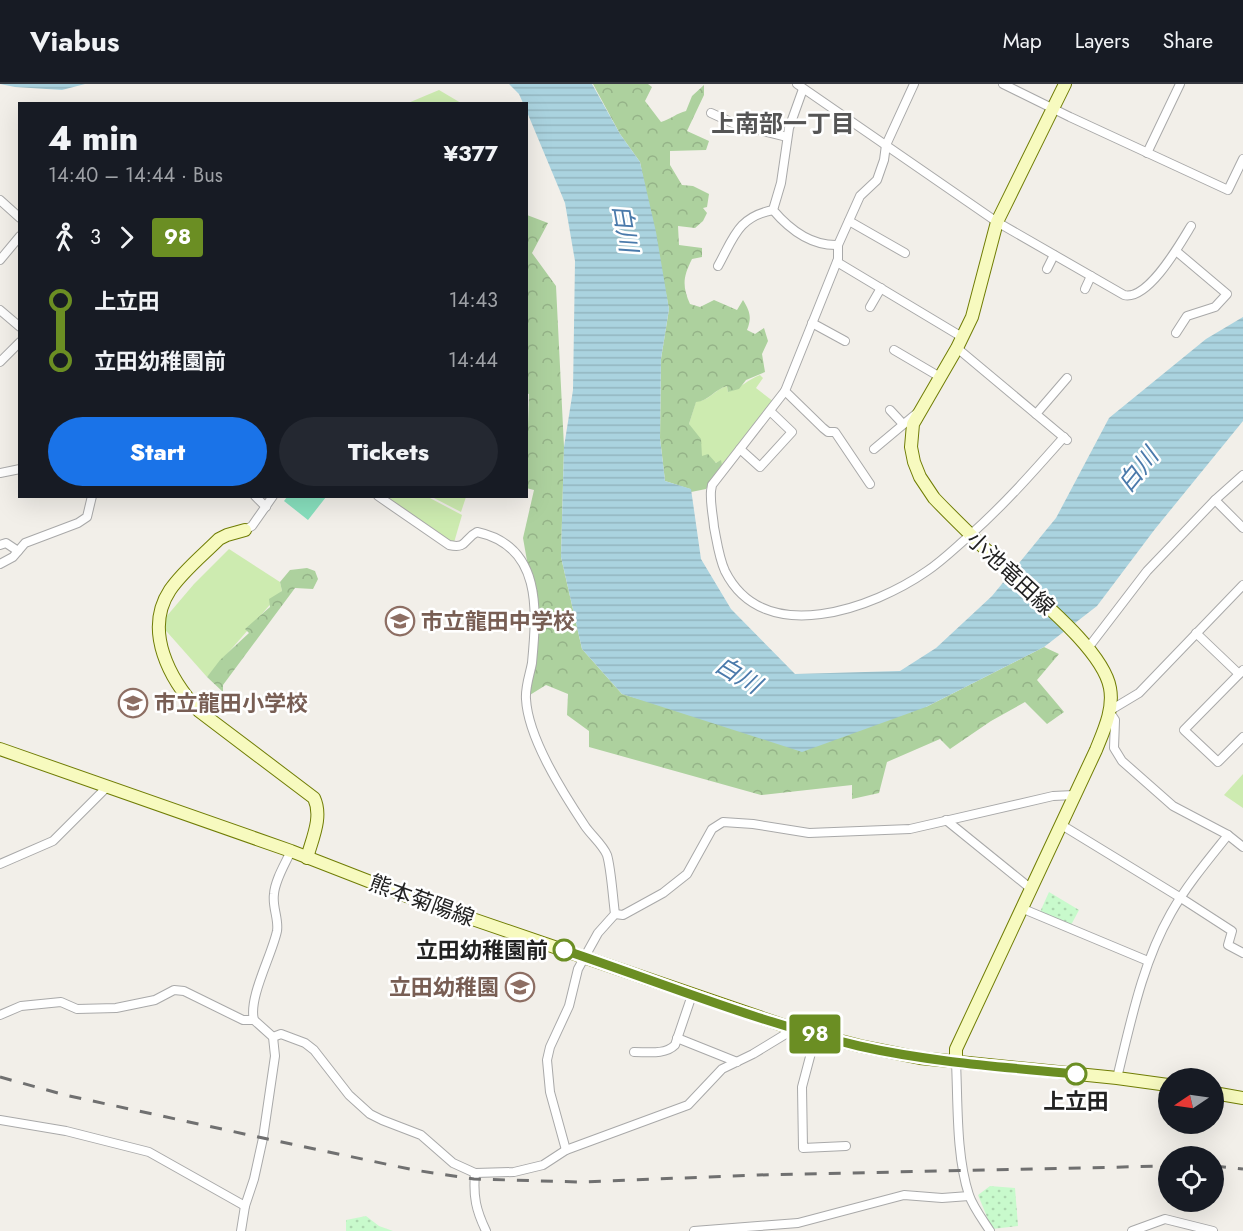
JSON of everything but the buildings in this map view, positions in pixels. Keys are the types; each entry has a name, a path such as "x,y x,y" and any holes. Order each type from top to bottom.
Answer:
{"main road":[{"name":"小池竜田線","path":"956,1062 956,1049 1096,750 1110,711 1111,690 1098,660 1077,635 934,498 920,477 911,447 913,424 919,410 960,343 978,300 998,222 1065,84"},
{"path":"245,530 219,540 171,588 160,616 160,646 174,679 199,711 314,798 318,820 307,858"},
{"name":"熊本菊陽線","path":"0,749 291,851 417,900 794,1029 920,1058 1158,1084"},
{"path":"1224,1095 1243,1098"}],"street":[{"path":"837,262 880,288 960,343 1066,439 1014,495 927,572 863,603 832,613 787,615 772,612 752,601 734,585 723,566 717,543 712,485 785,391 837,262 838,246 860,196 877,180 886,145 914,84"},
{"path":"1004,84 1227,190 1243,159"},
{"path":"1147,153 1180,84"},
{"path":"773,210 782,178 786,137 800,86 998,222 1124,295 1133,296 1154,278 1176,251 1191,226"},
{"path":"711,113 735,124 786,137"},
{"path":"0,200 18,216"},
{"path":"773,210 808,240 821,245 838,246"},
{"path":"718,266 738,230 747,220 755,214 773,210"},
{"path":"849,221 905,253"},
{"path":"0,260 18,238"},
{"path":"1176,251 1227,294 1215,307 1187,316 1176,333"},
{"path":"1047,269 1054,255"},
{"path":"1085,289 1091,276"},
{"path":"870,307 880,288"},
{"path":"0,310 18,325"},
{"path":"812,323 845,341"},
{"path":"0,362 18,344"},
{"path":"894,350 939,377"},
{"path":"1036,414 1067,378"},
{"path":"785,391 823,428 828,432 835,432 870,484"},
{"path":"890,410 903,424"},
{"path":"873,449 919,410"},
{"path":"740,449 760,467 792,432 770,411"},
{"path":"0,473 18,469"},
{"path":"1088,648 1147,571 1215,500 1243,475"},
{"path":"0,564 13,557 25,543 87,518 92,498"},
{"path":"257,498 266,507"},
{"path":"245,530 252,526 272,498"},
{"path":"381,498 449,545 458,547 464,545 477,532 499,538 524,562 531,581 536,612 525,698 528,711 538,743 552,773 586,827 607,854 615,914 598,933 578,969 570,1006 550,1047 547,1060 550,1092 566,1150"},
{"path":"1215,500 1243,528"},
{"path":"0,544 6,543 18,550"},
{"path":"1243,585 1139,693 1110,711 1115,720 1114,748 1122,762 1173,806 1227,835 1243,847"},
{"path":"1196,633 1241,672 1184,730 1218,762 1243,737"},
{"path":"0,864 53,841 107,787"},
{"path":"615,914 623,915 663,893 687,874 712,829 723,822 753,824 809,833 910,829 1053,796 1074,795"},
{"path":"946,820 1030,888"},
{"path":"1060,824 1232,931 1228,945 1243,952"},
{"path":"1117,1078 1133,1009 1148,961 1171,913 1227,835"},
{"path":"254,1020 254,1004 278,926 274,889 291,851"},
{"path":"1021,908 1148,961"},
{"path":"0,1015 21,1006 61,1002 77,1009 116,1008 155,1000 174,990 184,991 243,1020 254,1020 273,1037 275,1056 263,1138 245,1206 241,1231"},
{"path":"634,1052 669,1051 675,1045 692,995"},
{"path":"273,1037 281,1034 306,1043 349,1095 370,1114 421,1135 453,1163 475,1173 514,1172 543,1165 566,1150 688,1105 722,1069 794,1029"},
{"path":"816,1034 802,1087 803,1148 846,1146"},
{"path":"677,1038 737,1062"},
{"path":"956,1062 960,1141 969,1196 990,1231"},
{"path":"0,1120 66,1131 149,1152 245,1206"},
{"path":"475,1173 476,1210 486,1231"},
{"path":"694,1231 798,1223 904,1195 942,1198 969,1196"},
{"path":"1132,1231 1165,1219 1189,1223 1213,1231"}],"green space":[{"path":"593,84 648,84 652,87 645,101 661,122 686,111 692,96 704,85 704,95 687,131 709,141 706,150 670,151 670,165 682,185 693,186 709,194 707,207 703,208 707,213 703,221 695,228 678,226 679,245 702,248 702,257 692,259 687,271 686,292 690,304 700,307 714,300 737,310 743,300 750,315 747,330 755,334 764,328 768,341 762,354 765,372 746,380 739,389 728,392 727,386 705,400 696,402 689,424 701,439 702,456 708,454 716,463 721,460 722,465 706,489 691,492 690,489 665,481 660,438 661,359 669,309 640,162 620,134"},
{"path":"439,90 459,102 410,102"},
{"path":"528,215 548,223 532,253 556,286 564,447 561,557 582,649 622,694 667,707 926,707 1044,647 1059,654 1037,680 1064,712 1047,724 1025,702 991,721 950,749 940,739 887,762 879,793 852,799 852,785 761,795 589,747 589,731 567,715 568,694 546,685 525,698 536,612 523,538 534,490 528,488"},
{"path":"760,375 763,378 756,388 774,402 722,465 702,457 689,424 696,401 705,400 727,386 728,392 733,390"},
{"path":"286,498 325,498 308,520 284,501"},
{"path":"381,498 430,498 462,515 453,546"},
{"path":"434,498 466,498 461,512"},
{"path":"229,549 280,582 282,591 207,677 160,624 194,584"},
{"path":"307,568 315,571 318,579 313,589 295,588 223,685 223,692 207,677 220,660 249,633 245,629 270,607 269,599 282,591 280,582 290,570"},
{"path":"1243,774 1243,808 1224,795"},
{"path":"1049,892 1079,910 1070,927 1040,912"},
{"path":"990,1186 1015,1188 1018,1226 992,1229 978,1195"},
{"path":"366,1216 379,1226 393,1231 346,1231 346,1220"}],"water":[{"path":"0,84 85,84 62,90"},
{"name":"白川","path":"509,84 592,84 620,134 640,162 656,232 669,309 661,359 660,438 665,481 691,489 701,559 731,609 795,674 900,671 936,648 992,596 1056,518 1109,418 1206,339 1243,317 1243,421 1155,529 1097,606 1044,647 926,707 802,752 622,694 582,649 561,557 564,447 573,390 575,261 565,203 528,114 528,102 523,102 519,94"}],"railway":[{"path":"0,1077 65,1095 263,1138 414,1170 474,1179 580,1182 758,1175 1158,1166"},
{"path":"1224,1167 1243,1169"}],"bus line":[{"name":"98","path":"564,950 794,1029 861,1046 920,1058 1076,1074"}],"place":[{"name":"市立龍田中学校","path":"400,621"},
{"name":"市立龍田小学校","path":"133,703"},
{"name":"立田幼稚園前","path":"564,950"},
{"name":"立田幼稚園","path":"520,987"},
{"name":"上立田","path":"1076,1074"}],"district":[{"name":"上南部一丁目","path":"783,124"}]}
